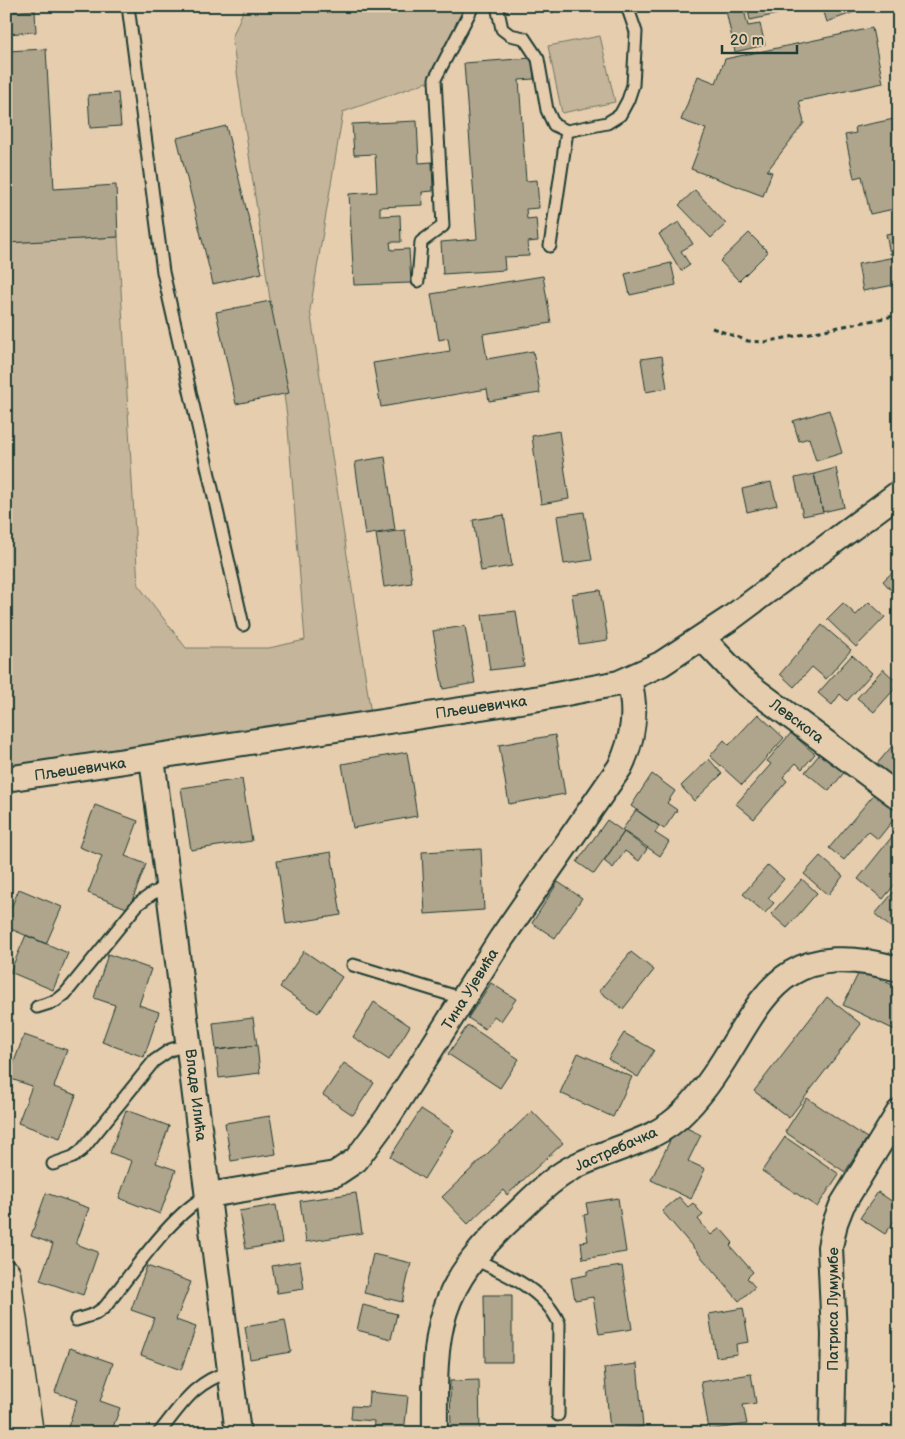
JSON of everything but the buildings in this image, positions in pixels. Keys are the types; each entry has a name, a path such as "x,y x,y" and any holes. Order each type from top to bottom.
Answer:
{"street":[{"name":"Пљешевичка","path":"6,779 540,698 629,680 661,664 702,638 899,493"},
{"name":"Левскога","path":"702,638 743,681 899,797"},
{"name":"Тина Ујевића","path":"209,1195 330,1175 349,1166 362,1152 408,1087 501,939 620,767 629,747 634,725 634,705 629,680"},
{"name":"Владе Илића","path":"152,758 167,888 209,1195 238,1433"},
{"name":"Јастребачка","path":"436,1433 435,1369 440,1328 446,1304 458,1278 472,1258 496,1232 566,1171 602,1154 644,1140 685,1112 718,1068 738,1034 770,990 790,973 815,962 838,959 860,960 899,968"},
{"name":"Патриса Лумумбе","path":"832,1433 834,1335 830,1247 835,1223 842,1205 899,1112"},
{"path":"6,1274 29,1433"}],"lane":[{"path":"128,6 163,272 243,625"},
{"path":"418,281 421,242 443,226 435,79 474,6"},
{"path":"497,6 502,29 510,34 524,38 538,59 547,110 554,125 567,130 607,123 620,114 628,100 632,85 636,32 627,6"},
{"path":"550,246 567,130"},
{"path":"37,1007 56,1001 65,994 138,904 153,893 167,888"},
{"path":"353,964 464,999"},
{"path":"54,1164 72,1157 82,1150 154,1061 170,1050 189,1044"},
{"path":"76,1320 95,1314 105,1307 171,1226 189,1207 209,1195"},
{"path":"472,1258 522,1284 539,1296 553,1310 559,1323 558,1415"},
{"path":"160,1433 196,1388 211,1377 231,1371"}],"path":[{"path":"712,328 748,341 765,342 899,315"}],"shaded area":[{"path":"245,6 463,6 472,11 435,79 343,112 310,310 371,714 6,771 6,243 118,237 138,585 186,648 269,648 305,640 287,416 232,38"},
{"path":"600,36 615,102 562,113 548,46"}]}
